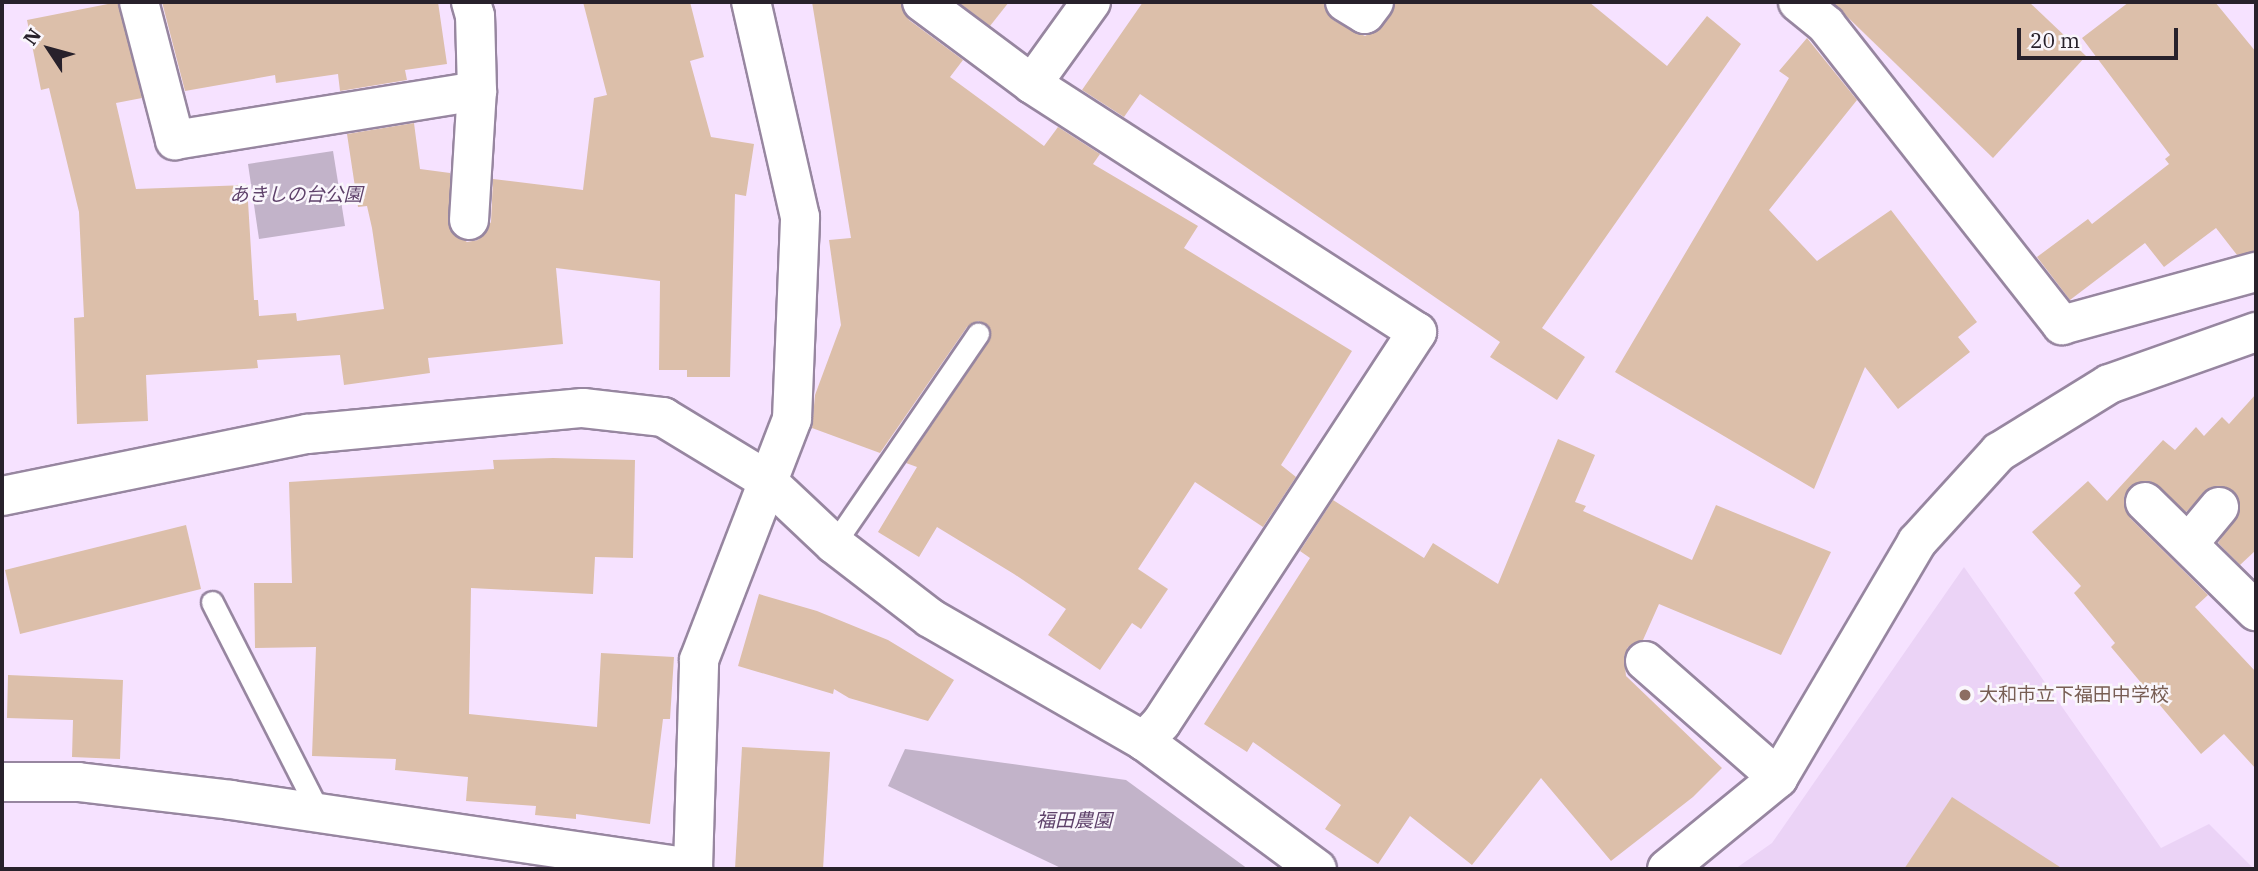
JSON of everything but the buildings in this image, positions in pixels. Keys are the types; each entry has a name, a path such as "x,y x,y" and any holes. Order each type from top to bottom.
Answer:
{"street":[{"path":"139,2 175,140 477,91"},
{"path":"469,220 477,91 475,16 471,2"},
{"path":"2,782 78,782 320,814 693,869 699,660 765,480 792,419 800,217 751,2"},
{"path":"922,2 1032,84 1417,332 1161,723 1144,741"},
{"path":"1032,84 1091,2"},
{"path":"1345,2 1365,14 1374,2"},
{"path":"1798,2 1826,25 2062,325 2256,272"},
{"path":"1667,869 1778,778 1917,542 1999,452 2109,384 2256,332"},
{"path":"2,496 307,434 583,408 663,417 765,480 834,544 930,618 1144,741 1318,869"},
{"path":"2145,502 2256,611"},
{"path":"2189,543 2220,507"},
{"path":"1645,661 1778,778"}],"lane":[{"path":"834,544 978,334"},
{"path":"212,602 320,814"}],"shaded area":[{"name":"大和市立下福田中学校","path":"1964,567 2161,848 2209,824 2254,869 1735,869 1772,843"}],"green space":[{"name":"あきしの台公園","path":"333,151 345,226 259,239 248,164"},
{"name":"福田農園","path":"905,749 1126,780 1248,869 1063,869 888,786"}],"place":[{"name":"大和市立下福田中学校","path":"1965,695"}]}
